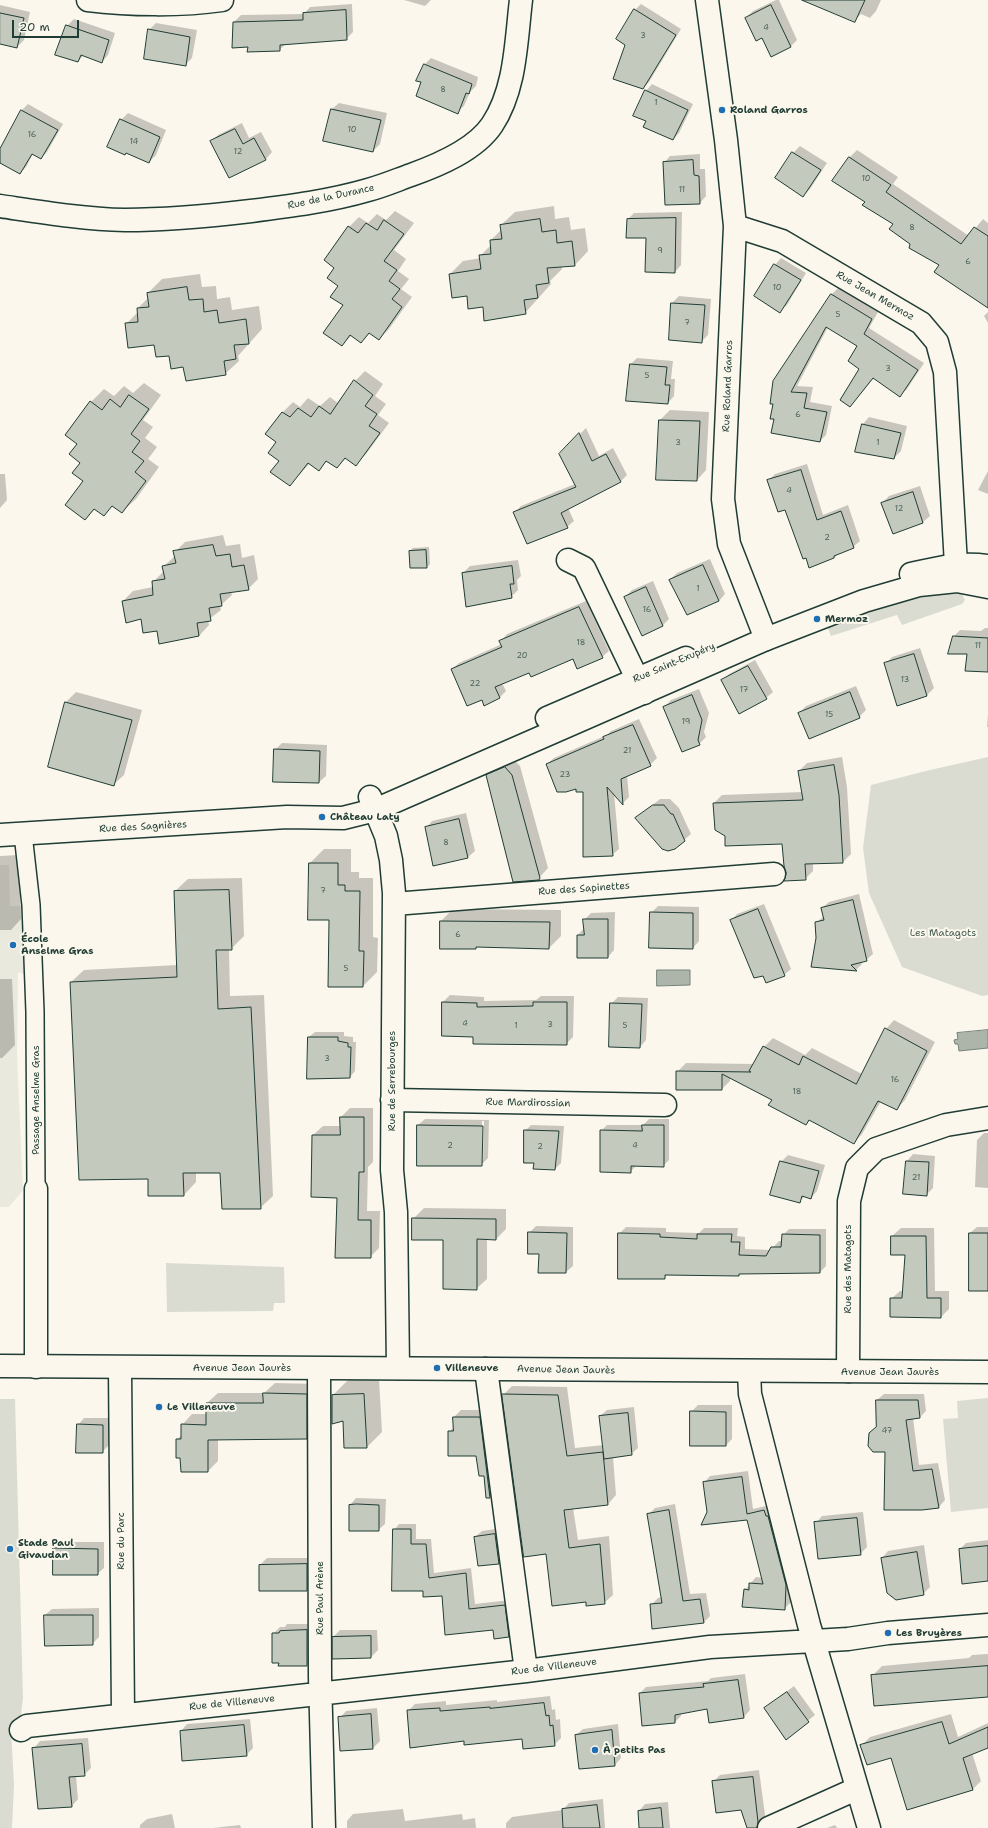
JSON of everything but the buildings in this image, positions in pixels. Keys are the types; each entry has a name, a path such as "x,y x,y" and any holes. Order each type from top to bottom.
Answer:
{"street":[{"path":"88,0 121,3 204,3 222,0"},
{"name":"Rue de la Durance","path":"0,206 63,216 124,220 195,218 305,204 370,190 425,170 451,159 473,144 492,126 506,100 521,0"},
{"name":"Rue Roland Garros","path":"707,0 726,140 734,226 723,499 729,544 763,633"},
{"name":"Rue Jean Mermoz","path":"734,226 782,241 921,323 937,342 945,372 956,565"},
{"path":"568,560 584,568 640,685"},
{"name":"Rue Saint-Exupéry","path":"373,803 640,685 763,633 860,588 944,566 973,564 988,566"},
{"path":"956,565 980,585"},
{"name":"Rue Saint-Exupéry","path":"763,633 919,585 957,581 980,585"},
{"name":"Rue des Sagnières","path":"0,836 287,817 343,818 373,803"},
{"name":"Rue de Serrebourges","path":"373,803 386,836 391,860 394,904 392,1170 396,1212 398,1368"},
{"name":"Passage Anselme Gras","path":"23,834 31,905 35,1012 36,1367"},
{"name":"Rue des Sapinettes","path":"394,904 774,874"},
{"name":"Rue Mardirossian","path":"392,1100 665,1105"},
{"name":"Rue des Matagots","path":"848,1371 849,1201 857,1168 876,1149 946,1125 988,1118"},
{"name":"Avenue Jean Jaurès","path":"0,1366 750,1372 988,1372"},
{"name":"Rue du Parc","path":"120,1368 123,1715"},
{"name":"Rue Paul Arène","path":"320,1369 320,1693 324,1828"},
{"path":"486,1369 526,1671"},
{"path":"750,1372 750,1394 813,1640 856,1789 869,1828"},
{"name":"Rue de Villeneuve","path":"21,1730 27,1726 526,1671 710,1647 848,1639 888,1633 988,1625"},
{"path":"769,1828 856,1789"}],"shaded area":[{"path":"0,865 9,865 10,906 24,906 28,976 18,972 17,1055 23,1190 9,1207 0,1207"},
{"path":"657,970 690,970 690,985 657,986"},
{"path":"988,1030 988,1048 959,1051 958,1044 955,1044 954,1040 958,1039 957,1033"}],"green space":[{"path":"951,592 962,594 965,600 962,604 902,625 897,615 831,636 827,626 905,600"},
{"name":"Les Matagots","path":"988,757 988,995 982,996 902,967 869,893 863,848 871,785"},
{"path":"166,1263 284,1267 285,1303 274,1303 273,1311 167,1312"},
{"path":"988,1398 988,1508 951,1512 943,1419 958,1418 957,1401"},
{"name":"Stade Paul Givaudan","path":"0,1399 15,1399 23,1698 20,1723 11,1728 14,1785 12,1828 0,1828"}],"place":[{"name":"Roland Garros","path":"722,110"},
{"name":"Mermoz","path":"817,619"},
{"name":"Château Laty","path":"322,817"},
{"name":"École Anselme Gras","path":"13,945"},
{"name":"Villeneuve","path":"437,1368"},
{"name":"Le Villeneuve","path":"159,1407"},
{"name":"Stade Paul Givaudan","path":"10,1549"},
{"name":"Les Bruyères","path":"888,1633"},
{"name":"À petits Pas","path":"595,1750"}]}
